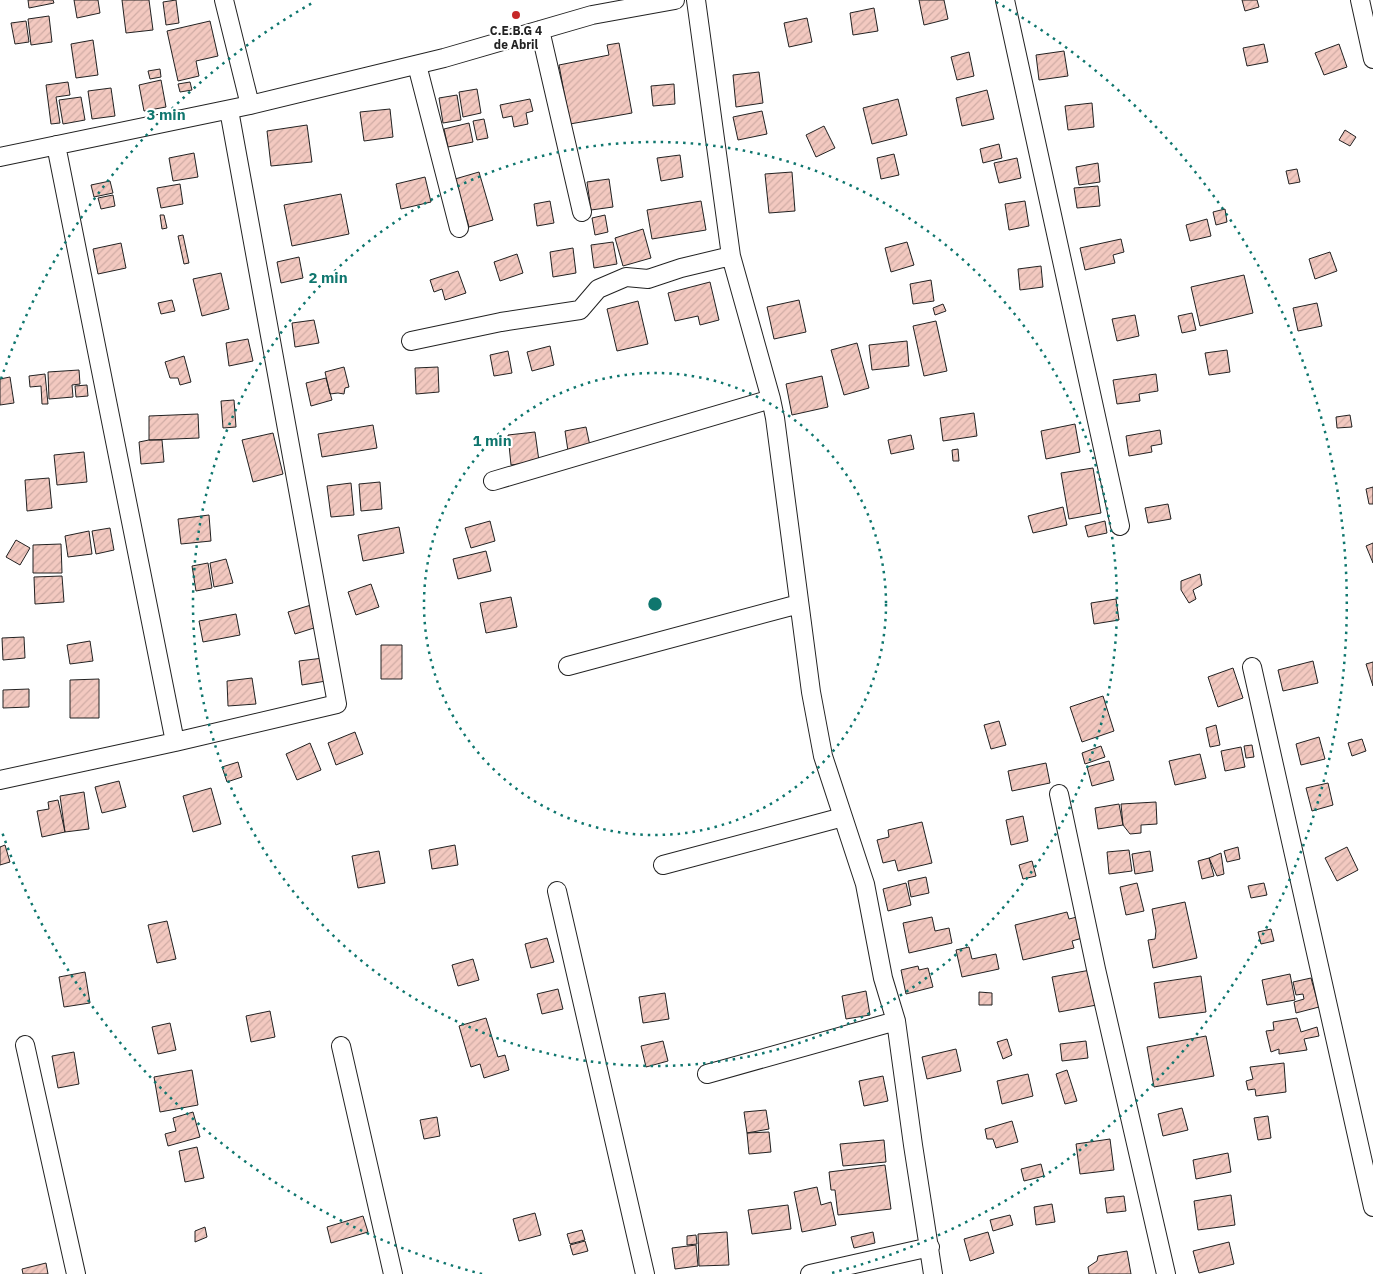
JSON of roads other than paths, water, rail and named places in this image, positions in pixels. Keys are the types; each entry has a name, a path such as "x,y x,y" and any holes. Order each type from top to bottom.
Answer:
{"street":[{"path":"224,0 250,105"},
{"path":"0,157 229,110 417,65 592,15 674,0"},
{"path":"696,0 731,256 771,399 811,692 823,756 865,884 883,978 896,1021 933,1274"},
{"path":"1005,0 1120,526"},
{"path":"1360,0 1373,59"},
{"path":"540,30 582,212"},
{"path":"417,65 459,228"},
{"path":"0,780 337,704 229,110"},
{"path":"56,145 175,742"},
{"path":"411,341 501,322 580,310 598,289 626,277 648,279 681,268 731,256"},
{"path":"493,481 771,399"},
{"path":"568,666 799,604"},
{"path":"1252,667 1373,1208"},
{"path":"1059,794 1096,969 1166,1274"},
{"path":"663,865 843,818"},
{"path":"556,891 645,1274"},
{"path":"706,1074 896,1021"},
{"path":"25,1045 76,1274"},
{"path":"341,1046 393,1274"},
{"path":"810,1274 930,1247"}],"place":[{"name":"C.E.B.G 4 de Abril","path":"516,15"}]}
